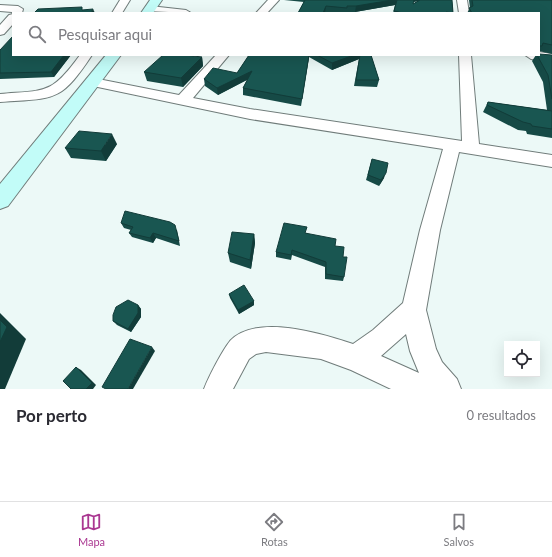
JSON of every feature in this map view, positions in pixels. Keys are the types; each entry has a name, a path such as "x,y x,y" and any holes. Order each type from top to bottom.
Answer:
{"main road":[{"path":"0,200 113,56"}],"street":[{"path":"118,12 125,0"},
{"path":"262,12 274,0"},
{"path":"462,0 464,12"},
{"path":"151,7 180,12"},
{"path":"0,8 15,8 18,9 17,12"},
{"path":"0,32 12,18"},
{"path":"0,98 46,94 56,90 63,86 85,56"},
{"path":"183,100 222,56"},
{"path":"447,389 432,372 424,352 414,310 430,230 461,148 465,56"},
{"path":"539,56 552,58"},
{"path":"93,82 250,114 552,161"},
{"path":"356,358 386,335 414,310"},
{"path":"218,389 240,350 250,343 266,339 321,346 356,358 421,389"}],"building":[{"path":"305,0 392,0 347,6 347,8 326,6 323,12 299,12"},
{"path":"397,0 414,0 413,4 420,0 452,0 453,12 394,11"},
{"path":"472,0 552,0 552,45 543,43 542,46 540,46 540,12 471,12 469,8 473,6"},
{"path":"82,7 82,10 93,9 92,12 35,12 38,9"},
{"path":"12,37 12,56 63,56 51,72 0,73 0,50"},
{"path":"540,54 552,55 552,99 548,75 538,56 540,56"},
{"path":"162,56 202,57 181,78 144,72"},
{"path":"248,56 309,56 302,99 243,88 252,71 217,88 204,79 213,68 237,73"},
{"path":"319,56 351,56 332,63"},
{"path":"360,56 371,56 379,80 356,80"},
{"path":"488,102 552,111 552,129 532,126 531,124 523,122 487,105"},
{"path":"79,131 112,134 101,151 65,148"},
{"path":"372,159 388,163 386,173 381,180 368,175"},
{"path":"125,211 170,222 175,225 179,241 153,233 150,238 129,233 133,227 121,223"},
{"path":"284,223 307,227 305,233 336,239 335,246 344,247 343,257 347,257 344,277 326,274 326,262 292,250 291,255 276,252"},
{"path":"232,232 254,234 250,260 228,253"},
{"path":"244,285 254,301 238,310 229,294"},
{"path":"128,300 138,305 138,313 128,329 113,321 113,315 116,307"},
{"path":"0,320 7,327 0,342"},
{"path":"130,339 152,347 128,389 106,389 102,387"},
{"path":"76,367 92,383 86,389 71,389 63,381"}]}
